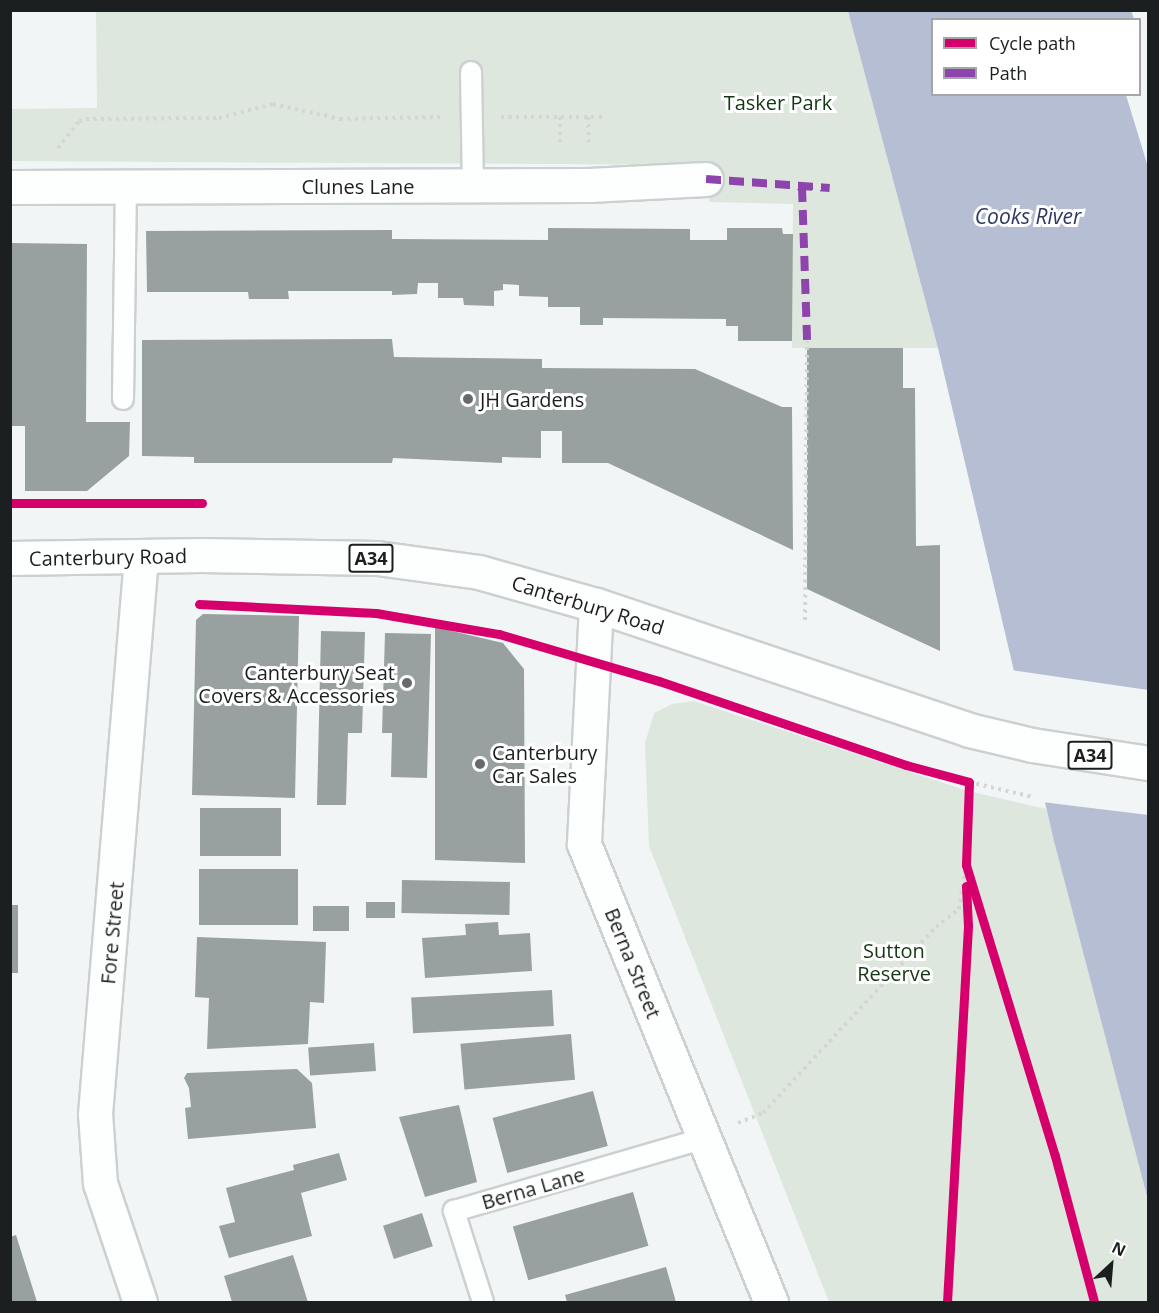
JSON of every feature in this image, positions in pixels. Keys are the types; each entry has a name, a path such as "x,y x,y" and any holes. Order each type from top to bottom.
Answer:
{"main road":[{"name":"Clunes Lane","path":"10,187 473,186 706,179"},
{"name":"Fore Street","path":"140,1302 100,1183 95,1114 141,557"},
{"name":"Canterbury Road","path":"10,558 377,558 479,572 596,605 969,730 1032,745 1149,763"},
{"name":"Berna Street","path":"596,605 584,844 771,1302"}],"lane":[{"path":"471,72 473,186"},
{"path":"123,399 126,188"},
{"name":"Berna Lane","path":"483,1302 454,1211 705,1138"}],"path":[{"path":"51,153 62,145 80,121 86,119 219,118 273,104 340,119 603,117"},
{"path":"805,620 807,341"},
{"path":"959,779 969,787 1033,797"},
{"path":"966,855 967,916"},
{"path":"705,1138 763,1113 936,927 959,909 966,866"},
{"path":"966,866 973,888"}],"green space":[{"name":"Tasker Park","path":"96,11 848,11 938,348 792,348 793,204 709,202 709,165 11,161 10,109 97,108"},
{"name":"Sutton Reserve","path":"694,701 968,791 1046,809 1148,1200 1148,1302 829,1302 649,846 645,743 654,713 672,704"}],"water":[{"name":"Cooks River","path":"1131,10 1134,18 931,18 931,96 1126,96 1148,167 1148,1200 1054,841 938,348 848,11"}],"pier":[{"path":"1011,670 1148,690 1148,815 1042,802"}],"building":[{"path":"548,228 690,229 690,240 727,240 727,228 782,228 783,234 793,234 792,341 738,341 738,326 726,326 726,319 603,318 603,325 580,325 580,307 548,307 548,297 519,296 519,285 503,284 503,290 494,291 494,306 464,305 463,298 438,298 438,283 418,283 417,294 392,295 392,291 288,291 289,299 249,299 248,292 147,292 146,231 392,230 392,239 548,240"},
{"path":"10,243 87,244 86,422 130,422 129,456 87,491 25,491 25,426 10,426"},
{"path":"392,339 394,357 542,359 542,368 695,369 782,407 792,407 793,550 608,463 562,463 562,431 541,431 541,458 502,457 502,463 393,458 392,463 194,463 194,457 142,456 142,340"},
{"path":"807,348 903,348 903,388 915,388 916,546 940,545 940,651 807,589"},
{"path":"203,614 299,616 295,798 192,795 196,620"},
{"name":"Canterbury Car Sales","path":"435,627 503,643 524,669 525,863 435,860"},
{"path":"321,631 365,632 362,733 348,733 346,805 317,805"},
{"name":"Canterbury Seat Covers & Accessories","path":"385,633 431,634 427,778 391,777 392,733 382,733"},
{"path":"200,808 281,808 281,856 200,856"},
{"path":"199,869 298,869 298,925 199,925"},
{"path":"402,880 510,882 509,915 401,913"},
{"path":"366,902 395,902 395,918 366,918"},
{"path":"10,905 18,905 18,973 10,973"},
{"path":"313,906 349,906 349,931 313,931"},
{"path":"498,922 499,935 530,933 532,971 425,978 422,938 466,935 465,924"},
{"path":"197,937 326,942 324,1003 310,1002 308,1044 207,1049 209,998 195,997"},
{"path":"552,990 554,1026 413,1033 411,997"},
{"path":"571,1034 575,1080 464,1089 460,1044"},
{"path":"374,1043 376,1071 310,1076 308,1048"},
{"path":"297,1069 312,1083 316,1128 188,1139 185,1108 191,1107 189,1088 184,1078 187,1073"},
{"path":"593,1091 608,1146 507,1173 493,1118"},
{"path":"459,1105 477,1182 425,1197 399,1117"},
{"path":"339,1153 347,1180 301,1193 312,1236 229,1258 219,1226 235,1222 226,1188 294,1170 293,1165"},
{"path":"633,1192 648,1246 528,1280 513,1226"},
{"path":"422,1213 433,1246 394,1259 383,1226"},
{"path":"16,1235 37,1302 10,1302 10,1237"},
{"path":"293,1255 308,1302 232,1302 224,1276"},
{"path":"666,1267 676,1302 567,1302 565,1295"}],"marked path":[{"path":"706,179 830,188"},
{"path":"802,187 807,341"}],"cycle path":[{"path":"10,503 202,503"},
{"path":"199,604 376,613 499,634 659,681 906,765 969,782 966,865 1055,1156 1094,1302"},
{"path":"947,1302 968,926 966,886"}],"place":[{"name":"JH Gardens","path":"468,399"},
{"name":"Canterbury Seat Covers & Accessories","path":"407,683"},
{"name":"Canterbury Car Sales","path":"480,764"}]}
